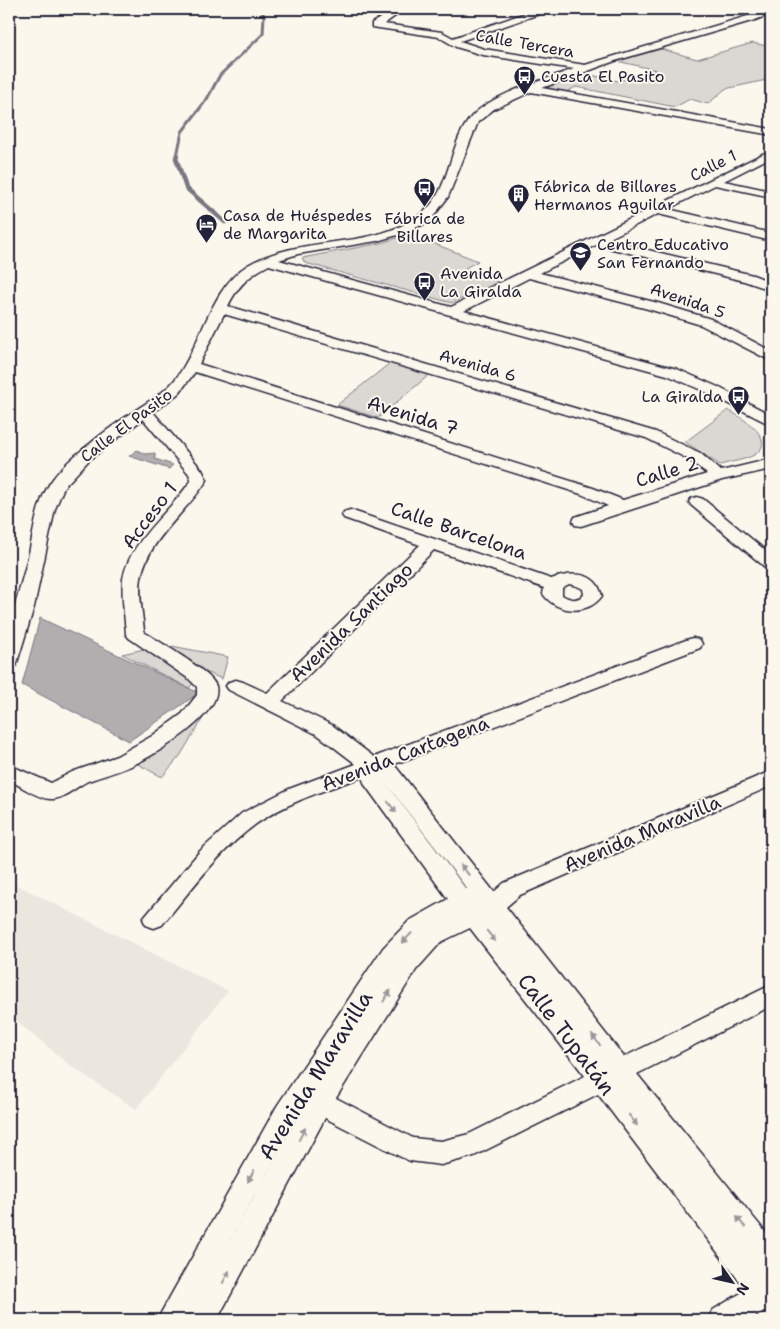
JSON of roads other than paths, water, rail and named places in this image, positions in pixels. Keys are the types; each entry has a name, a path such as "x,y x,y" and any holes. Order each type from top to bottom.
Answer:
{"street":[{"name":"Calle Tercera","path":"401,9 375,25 442,36 459,45 483,52 586,68"},
{"path":"452,41 545,9"},
{"name":"Calle El Pasito","path":"9,662 23,616 48,507 56,487 67,472 81,459 174,390 191,366 219,308 238,279 266,260 306,248 377,236 406,228 420,221 433,212 442,198 469,127 485,111 531,89 586,68 713,31 771,11"},
{"path":"531,89 771,132"},
{"path":"755,151 771,154"},
{"name":"Calle 1","path":"453,311 771,154"},
{"path":"715,182 771,194"},
{"path":"658,210 771,236"},
{"path":"596,241 748,278 771,286"},
{"path":"266,260 672,372 713,390 768,422"},
{"name":"Avenida 5","path":"530,274 706,322 771,357"},
{"name":"Avenida 6","path":"219,308 651,435 694,456 718,476"},
{"name":"Avenida 7","path":"191,366 587,490 622,506"},
{"name":"Acceso 1","path":"9,772 51,792 80,777 124,760 159,741 189,719 203,703 207,695 206,685 196,675 134,634 132,579 136,564 144,550 194,488 198,480 196,473 144,411"},
{"name":"Calle 2","path":"581,521 718,476 770,462"},
{"path":"697,502 771,564"},
{"name":"Calle Barcelona","path":"350,515 554,586"},
{"name":"Avenida Santiago","path":"270,702 432,543"},
{"name":"Avenida Cartagena","path":"154,919 224,840 243,823 264,809 296,794 693,644"},
{"path":"236,686 325,730 372,766"},
{"name":"Calle Tupatán","path":"372,766 372,780 478,903 532,988 771,1260"},
{"name":"Avenida Maravilla","path":"171,1320 309,1097 408,963 433,936 478,903 771,778"},
{"path":"309,1097 410,1149 441,1153 474,1144 771,995"},
{"name":"Calle Tupatán","path":"611,1076 770,1295"},
{"name":"Avenida Maravilla","path":"202,1320 309,1097"},
{"path":"723,1320 770,1295"}],"waterway":[{"path":"177,156 182,132 207,99 220,75 263,34 264,16 261,9"},
{"path":"177,154 176,158 186,188 225,222"}],"place":[{"name":"Cuesta El Pasito","path":"525,95"},
{"name":"Fábrica de Billares","path":"425,208"},
{"name":"Fábrica de Billares Hermanos Aguilar","path":"518,214"},
{"name":"Casa de Huéspedes de Margarita","path":"207,243"},
{"name":"Centro Educativo San Fernando","path":"581,272"},
{"name":"Avenida La Giralda","path":"424,301"},
{"name":"La Giralda","path":"739,415"}]}
